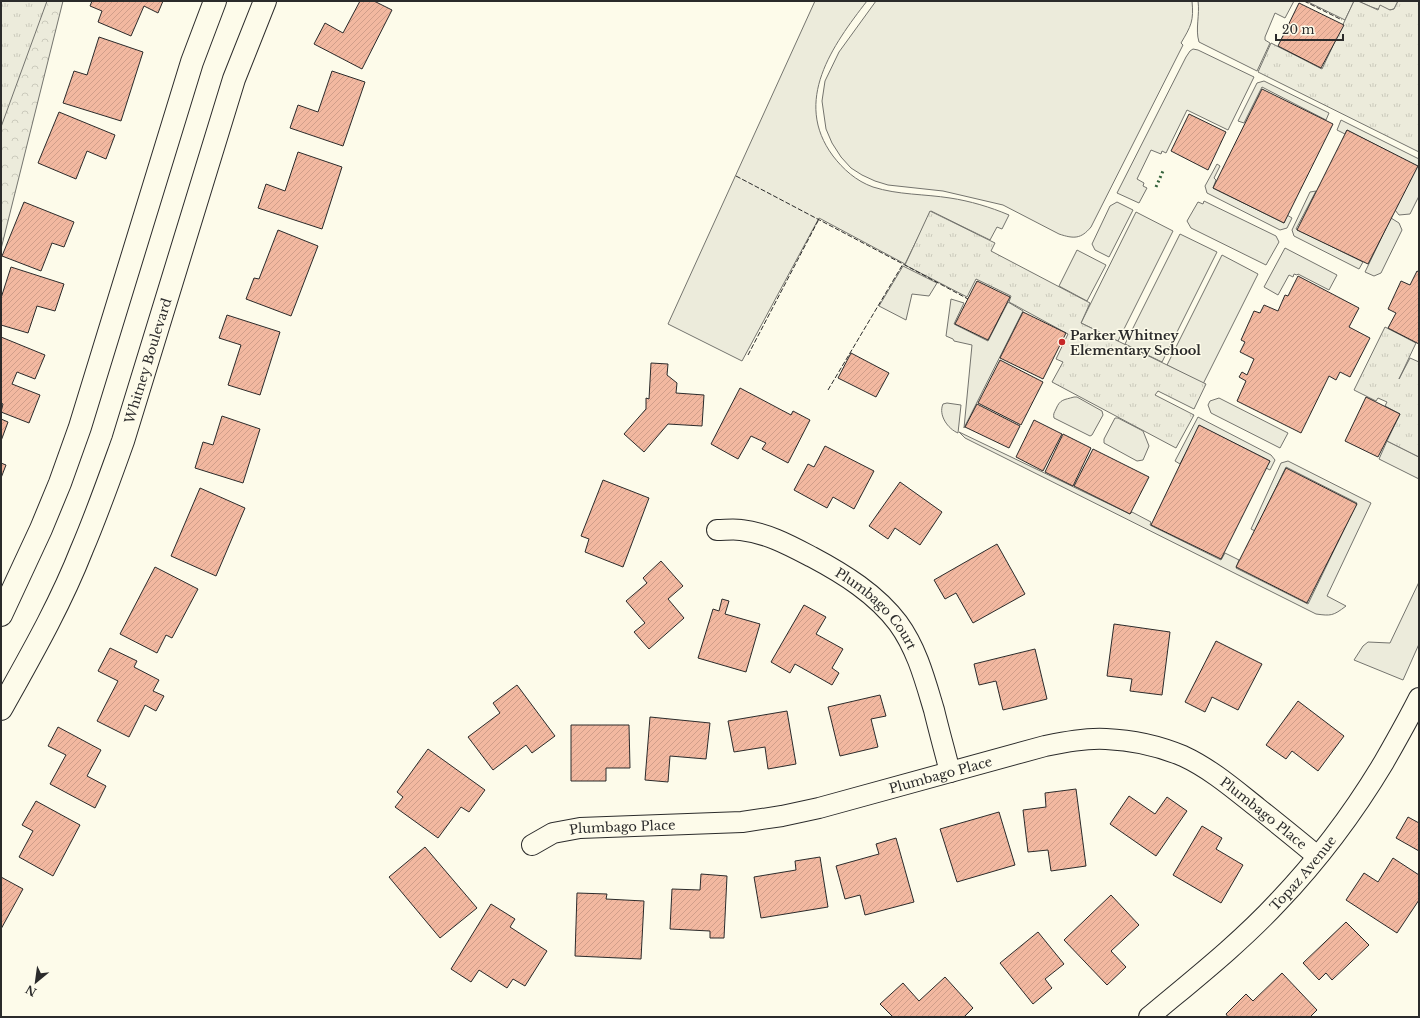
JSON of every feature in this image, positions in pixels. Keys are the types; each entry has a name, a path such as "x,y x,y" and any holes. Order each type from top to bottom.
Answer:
{"street":[{"path":"1,615 42,529 80,427 192,62 216,1"},
{"name":"Whitney Boulevard","path":"1,710 37,646 59,601 82,550 123,441 234,79 265,1"},
{"name":"Plumbago Court","path":"717,530 746,531 758,533 778,540 833,568 859,584 882,605 898,623 911,645 924,674 950,772"},
{"name":"Topaz Avenue","path":"1149,1017 1231,948 1277,903 1317,856 1384,763 1419,698"},
{"name":"Plumbago Place","path":"532,845 553,833 580,828 742,822 782,816 819,808 1045,746 1077,740 1105,739 1140,743 1160,748 1182,756 1207,769 1232,787 1317,856"}],"green space":[{"path":"1,1 63,1 1,249"},
{"path":"1,1 47,1 1,127"},
{"path":"815,1 867,1 830,55 822,74 817,94 816,115 821,135 833,156 841,165 856,178 882,190 965,201 1009,215 1002,229 997,227 990,240 931,211 905,264 819,218 742,361 668,324"},
{"path":"876,1 1192,1 1193,14 1189,28 1181,43 1183,45 1091,227 1080,236 1069,237 1059,234 1003,205 943,191 888,185 875,181 851,168 841,157 832,143 826,129 822,101 825,81 839,52"},
{"path":"1198,1 1294,1 1285,18 1275,13 1265,37 1265,40 1270,43 1257,71 1199,42 1197,32"},
{"path":"1306,1 1354,1 1345,20"},
{"path":"1354,1 1358,1 1378,10 1380,5 1390,10 1394,9 1398,1 1419,1 1419,152 1258,72 1271,43 1322,69"},
{"path":"1358,1 1398,1 1394,9 1385,10"},
{"path":"1193,49 1254,77 1228,130 1187,110 1166,153 1162,151 1161,154 1151,150 1137,179 1144,183 1143,186 1147,188 1139,203 1117,193 1186,57"},
{"path":"1264,81 1329,113 1326,120 1262,87 1244,123 1238,121 1257,83"},
{"path":"1341,120 1419,159 1419,196 1410,214 1399,215 1395,210 1417,166 1347,130 1345,134 1337,130"},
{"path":"1217,164 1220,166 1214,178 1216,180 1213,188 1284,223 1287,215 1292,218 1287,228 1280,230 1207,193 1205,186"},
{"path":"1316,191 1296,229 1363,262 1359,269 1294,236 1292,230 1310,192"},
{"path":"1204,201 1276,236 1279,242 1266,265 1191,228 1187,221 1198,202 1203,204"},
{"path":"1117,202 1133,210 1109,257 1095,250 1092,244 1110,206"},
{"path":"930,211 995,243 991,251 1090,303 1081,323 1206,384 1194,409 1158,391 1155,395 1194,415 1176,448 1052,382 1063,362 1056,359 1068,334 1009,302 1011,296 976,279 967,297 905,265"},
{"path":"1136,212 1173,231 1118,341 1081,323"},
{"path":"1391,218 1399,223 1402,230 1381,273 1374,276 1365,272"},
{"path":"1180,234 1217,252 1162,362 1125,344"},
{"path":"1285,248 1337,275 1329,290 1298,274 1294,274 1293,277 1289,275 1278,295 1264,287"},
{"path":"1077,250 1106,265 1087,301 1059,286"},
{"path":"1222,255 1258,274 1203,384 1167,365"},
{"path":"903,266 937,283 929,296 912,294 906,320 879,306"},
{"path":"951,299 964,303 954,324 988,341 1008,302 1023,311 964,428 972,345 954,341 946,336"},
{"path":"1385,327 1416,343 1399,379 1410,358 1419,362 1419,457 1387,441 1400,414 1385,406 1387,402 1378,398 1376,401 1354,390"},
{"path":"1077,397 1102,411 1103,415 1090,436 1054,418 1054,414 1059,403 1063,400"},
{"path":"1219,398 1288,433 1280,448 1211,413 1208,405 1210,401"},
{"path":"947,403 961,405 958,433 948,425 943,417 943,404"},
{"path":"1198,417 1271,455 1275,460 1270,470 1266,468 1270,461 1200,426 1180,464 1175,461"},
{"path":"1115,418 1118,418 1143,431 1149,446 1143,460 1137,461 1104,443 1104,439"},
{"path":"959,432 1130,514 1132,512 1151,522 1150,525 1221,560 1225,553 1239,560 1236,568 1308,604 1357,503 1286,467 1255,531 1251,529 1281,463 1288,461 1371,503 1327,596 1346,606 1338,612 1332,614 1316,614 965,438"},
{"path":"1387,441 1419,457 1419,479 1379,459"},
{"path":"1419,582 1419,644 1403,680 1354,660 1363,646 1368,642 1390,643"}],"building":[{"path":"92,1 163,1 158,13 144,6 131,36 98,22 102,11 90,6"},
{"path":"360,1 374,1 392,10 362,69 314,44 325,23 343,33"},
{"path":"1299,3 1344,25 1321,68 1278,46"},
{"path":"99,37 143,52 121,121 63,103 74,71 87,75"},
{"path":"332,71 365,82 343,146 290,128 298,105 318,112"},
{"path":"1262,89 1333,124 1284,223 1213,188"},
{"path":"59,112 115,135 106,159 87,151 76,179 38,163"},
{"path":"1189,114 1226,132 1208,170 1171,151"},
{"path":"1347,130 1418,166 1368,264 1297,230"},
{"path":"298,152 342,167 322,229 258,208 266,184 285,191"},
{"path":"24,202 74,222 64,247 52,243 41,271 2,256"},
{"path":"278,230 318,246 291,316 246,299 254,278 259,279"},
{"path":"11,267 64,284 55,311 37,306 28,333 1,325 1,298"},
{"path":"1417,271 1419,272 1419,344 1388,328 1396,313 1388,309 1401,281 1410,285"},
{"path":"1298,276 1359,308 1349,327 1370,338 1350,377 1340,372 1336,380 1329,376 1301,433 1237,401 1246,381 1239,377 1242,372 1247,375 1254,359 1240,352 1245,342 1241,340 1254,311 1260,313 1264,305 1278,311 1285,295 1288,296"},
{"path":"977,281 1010,297 988,340 955,324"},
{"path":"1023,312 1066,333 1043,379 1000,358"},
{"path":"227,315 280,332 260,395 228,385 241,345 219,338"},
{"path":"1,337 45,355 35,379 17,372 12,384 40,395 29,423 1,412 3,404 1,403"},
{"path":"851,353 889,373 876,397 838,378"},
{"path":"1000,360 1043,382 1021,425 978,403"},
{"path":"651,363 668,364 667,375 677,383 676,393 704,395 702,426 668,424 644,452 624,434 646,409 646,398 649,399"},
{"path":"740,388 791,415 793,411 810,420 788,463 762,449 766,443 751,436 738,459 711,444"},
{"path":"1366,397 1400,414 1378,457 1345,441"},
{"path":"977,404 1020,426 1009,448 965,427"},
{"path":"222,416 260,429 243,483 195,468 203,442 213,445"},
{"path":"1,419 8,422 1,441"},
{"path":"1034,420 1062,434 1043,471 1016,457"},
{"path":"1199,425 1270,461 1221,559 1151,525"},
{"path":"1063,434 1091,448 1073,486 1045,472"},
{"path":"825,446 874,471 854,509 833,497 827,508 794,490 808,464 814,467"},
{"path":"1093,449 1149,477 1130,514 1074,486"},
{"path":"1,463 6,465 1,478"},
{"path":"1286,468 1357,504 1307,603 1236,567"},
{"path":"603,480 649,498 623,567 585,552 589,539 581,536"},
{"path":"900,482 942,512 920,545 895,528 888,539 869,526"},
{"path":"200,488 245,508 216,576 171,556"},
{"path":"997,544 1025,594 973,623 956,593 945,599 934,580"},
{"path":"661,561 683,586 668,599 684,618 649,649 634,632 645,623 626,601 647,583 643,578"},
{"path":"155,567 198,589 172,638 166,635 157,653 120,634"},
{"path":"722,599 729,601 725,614 760,624 746,672 698,658 713,609 719,611"},
{"path":"804,605 826,617 816,634 843,649 832,668 839,673 832,685 795,664 790,673 771,662"},
{"path":"1114,624 1170,632 1162,695 1130,691 1132,679 1107,676"},
{"path":"1216,641 1262,664 1238,710 1212,697 1205,712 1185,702"},
{"path":"110,648 137,661 134,667 159,680 153,691 164,696 156,711 145,705 129,737 97,721 118,681 98,671"},
{"path":"1035,649 1047,699 1003,710 996,681 979,685 974,664"},
{"path":"517,685 555,736 532,753 526,745 493,770 468,737 500,713 493,703"},
{"path":"880,695 886,716 871,719 878,747 840,756 828,707"},
{"path":"1298,701 1344,736 1318,771 1292,751 1286,759 1266,745"},
{"path":"787,711 796,764 768,769 765,747 734,752 728,721"},
{"path":"650,717 710,723 706,759 670,756 668,782 645,780"},
{"path":"571,725 629,725 630,768 606,768 606,781 571,781"},
{"path":"58,727 101,750 87,776 106,786 95,808 50,784 66,755 48,746"},
{"path":"428,749 485,790 469,812 461,807 438,838 395,807 403,797 397,792"},
{"path":"1076,789 1086,866 1051,871 1048,850 1028,852 1023,810 1046,807 1045,793"},
{"path":"1129,796 1155,814 1167,797 1187,811 1156,856 1110,824"},
{"path":"36,801 80,825 53,876 19,857 33,831 22,825"},
{"path":"999,812 1015,865 957,882 940,829"},
{"path":"1408,817 1419,823 1419,851 1396,838"},
{"path":"1202,826 1222,838 1216,849 1243,865 1221,903 1173,875"},
{"path":"896,838 914,902 865,915 860,895 845,899 836,866 879,854 876,844"},
{"path":"425,847 477,908 440,938 389,877"},
{"path":"820,857 828,907 761,918 754,877 796,870 795,861"},
{"path":"1393,858 1419,875 1419,900 1397,933 1346,900 1364,873 1378,882"},
{"path":"701,874 727,876 724,938 710,938 710,931 670,929 672,889 700,890"},
{"path":"1,877 23,889 1,929"},
{"path":"577,893 607,894 606,899 644,901 641,959 575,956"},
{"path":"1111,895 1139,925 1111,951 1126,967 1107,985 1064,940"},
{"path":"491,904 515,919 510,927 547,951 525,986 513,979 507,988 479,970 471,982 451,969"},
{"path":"1346,922 1369,945 1332,980 1326,973 1319,980 1303,963"},
{"path":"1038,932 1064,964 1045,979 1052,988 1033,1004 1000,963"},
{"path":"1282,973 1317,1010 1310,1017 1228,1017 1226,1014 1246,994 1253,1001"},
{"path":"945,977 973,1008 964,1017 893,1017 880,1004 903,983 919,1001"}],"hedge":[{"path":"1156,187 1163,171"}],"fence":[{"path":"1304,1 1342,20"},
{"path":"736,176 903,264"},
{"path":"748,355 819,219"},
{"path":"828,390 903,264 968,299"}],"place":[{"name":"Parker Whitney Elementary School","path":"1062,342"}]}
